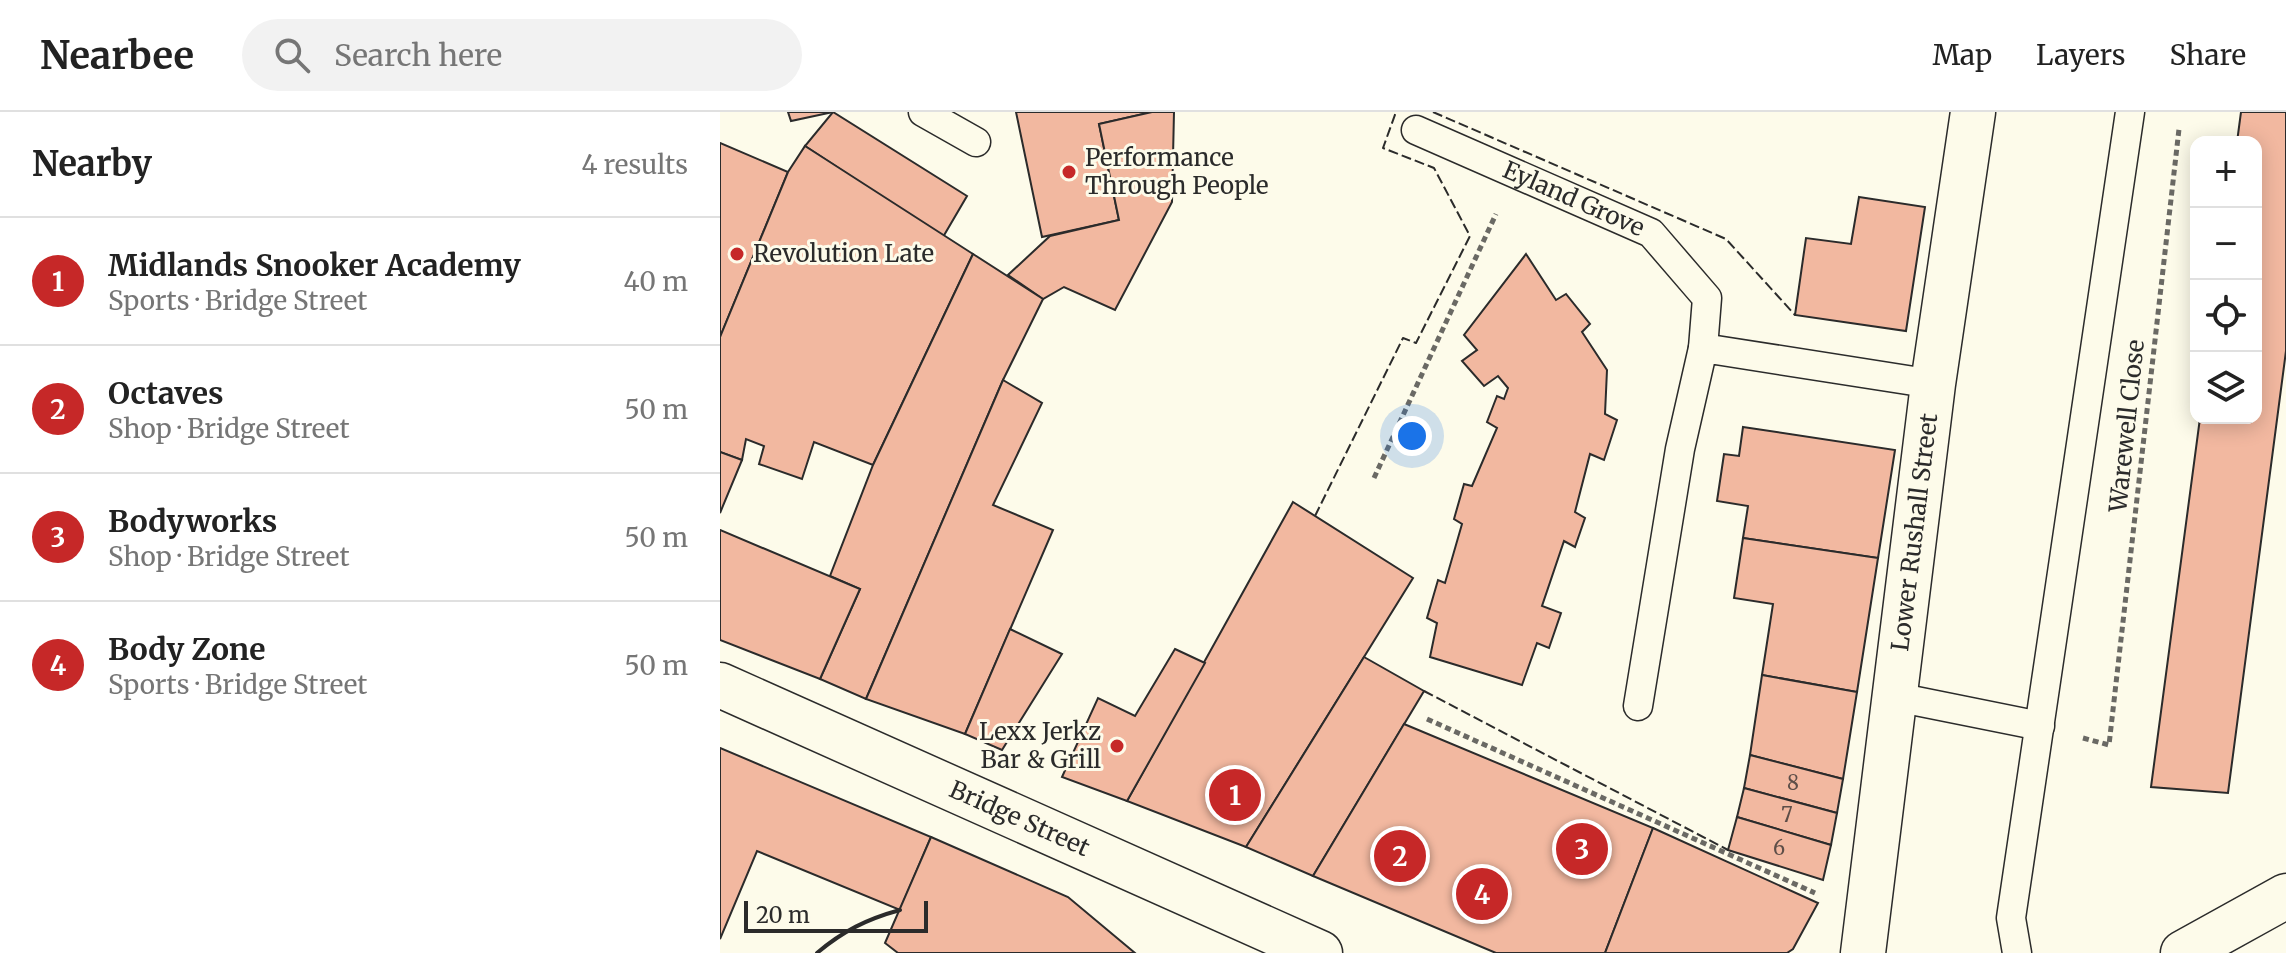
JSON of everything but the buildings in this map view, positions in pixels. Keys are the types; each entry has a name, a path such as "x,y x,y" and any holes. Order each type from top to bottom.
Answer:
{"street":[{"name":"Lower Rushall Street","path":"1865,934 1933,384 1973,112"},
{"name":"Bridge Street","path":"720,685 1309,950"},
{"path":"2183,953 2286,896"}],"lane":[{"path":"923,112 976,142"},
{"path":"2017,953 2011,918 2130,112"},
{"name":"Eyland Grove","path":"1416,130 1651,233 1707,298 1703,348 1680,449 1638,706"},
{"path":"1703,348 1933,384"},
{"path":"1896,697 2040,726"}],"path":[{"name":"Warewell Close","path":"2109,745 2179,128"},
{"path":"1374,478 1515,173"},
{"path":"1427,719 1865,934"}],"fence":[{"path":"1315,516 1403,338 1416,343 1470,236 1434,168 1383,148 1396,112"},
{"path":"1433,112 1726,239 1795,315"},
{"path":"1424,691 1728,850"}],"wall":[{"path":"817,953 856,927 900,910"}],"place":[{"name":"Performance Through People","path":"1069,172"},
{"name":"Revolution Late","path":"737,254"},
{"name":"Lexx Jerkz Bar & Grill","path":"1117,746"},
{"name":"Midlands Snooker Academy","path":"1235,795"},
{"name":"Bodyworks","path":"1582,849"},
{"name":"Octaves","path":"1400,856"},
{"name":"Body Zone","path":"1482,894"}]}
